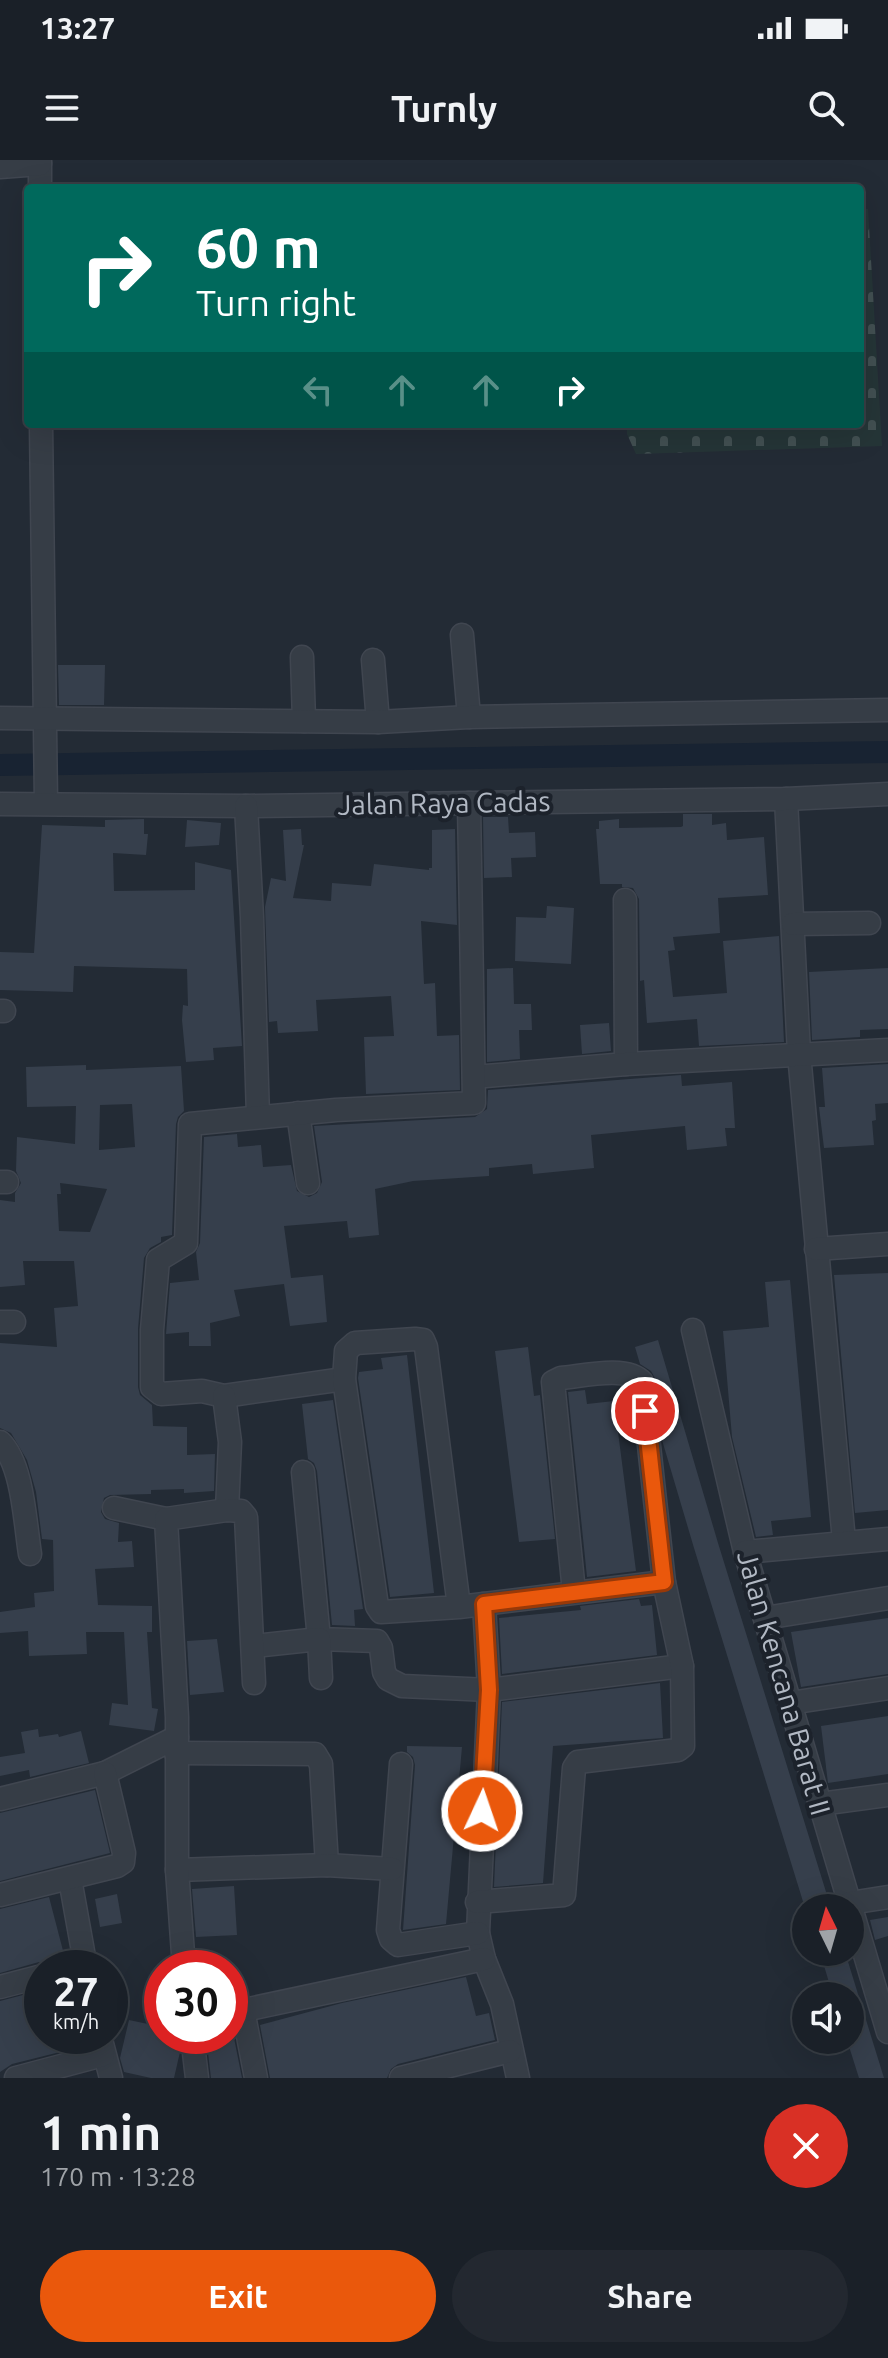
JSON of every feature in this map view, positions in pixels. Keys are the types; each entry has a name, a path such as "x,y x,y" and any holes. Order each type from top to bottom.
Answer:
{"street":[{"path":"0,167 40,162 40,184"},
{"path":"41,428 46,800"},
{"path":"462,635 469,717"},
{"path":"302,657 304,721"},
{"path":"373,660 378,722"},
{"path":"0,718 378,722 469,717 888,710"},
{"name":"Jalan Raya Cadas","path":"0,804 46,800 246,806 786,799 888,794"},
{"path":"786,799 799,1054 844,1541"},
{"path":"344,1379 224,1396 202,1391 161,1394 152,1387 152,1330 158,1260 186,1243 190,1124 298,1113 471,1104 475,1098 469,803"},
{"path":"246,806 258,1117"},
{"path":"625,900 626,1064"},
{"path":"793,924 869,923"},
{"path":"474,1077 626,1064 888,1050"},
{"path":"298,1113 308,1183"},
{"path":"816,1249 888,1244"},
{"name":"Jalan Kencana Barat II","path":"693,1330 745,1552 847,1894"},
{"path":"459,1607 426,1347 423,1340 415,1339 355,1343 348,1346 344,1379 377,1606 381,1612 459,1607 664,1582"},
{"path":"477,1902 564,1895 574,1768 578,1762 678,1750 683,1746 682,1666 664,1582 642,1382 636,1375 625,1372 561,1378 553,1382 574,1592"},
{"path":"224,1396 230,1442 227,1510"},
{"path":"0,1442 7,1450 18,1481 30,1554"},
{"path":"303,1472 321,1678"},
{"path":"114,1508 166,1519 227,1510 241,1511 246,1517 254,1683"},
{"path":"166,1519 177,1745 177,1870 183,1950"},
{"path":"745,1552 888,1539"},
{"path":"765,1618 888,1598"},
{"path":"484,1604 489,1690 477,1902 478,1933 484,1959 502,2004 518,2078"},
{"path":"254,1646 319,1639 377,1641 384,1672 388,1679 402,1686 489,1690 682,1666"},
{"path":"790,1703 888,1688"},
{"path":"0,1799 105,1773 177,1745 315,1754 321,1764 327,1865"},
{"path":"401,1764 388,1930 391,1939 398,1945 478,1933"},
{"path":"0,1895 70,1879 123,1862 124,1853 105,1773"},
{"path":"820,1804 888,1795"},
{"path":"177,1870 327,1865 392,1869"},
{"path":"70,1879 79,1950"},
{"path":"864,1901 888,1897"},
{"name":"Jalan Kencana Barat II","path":"864,1942 883,1994 888,2032"},
{"path":"248,2008 484,1959"},
{"path":"0,1987 24,1981"},
{"path":"248,2051 256,2078"},
{"path":"401,2078 510,2051"},
{"path":"16,2078 79,2054"},
{"path":"104,2054 111,2078"},
{"path":"194,2054 197,2078"}],"green space":[{"path":"864,209 868,209 882,446 636,454 627,428 864,428"}],"building":[{"path":"58,665 105,665 104,705 59,705"},
{"path":"683,814 712,814 712,825 726,823 727,840 764,837 768,895 718,898 720,933 673,937 675,950 668,951 673,997 727,993 723,941 779,936 784,1042 699,1046 697,1019 647,1023 644,980 640,981 639,899 633,888 622,887 622,884 600,884 596,829 599,829 599,821 619,819 619,828 681,827"},
{"path":"483,817 508,817 509,833 535,832 536,857 511,858 512,877 484,878"},
{"path":"144,819 144,834 148,834 146,855 113,853 114,891 195,890 195,862 231,870 242,1046 213,1048 214,1060 186,1062 182,1020 183,1005 188,1006 187,969 74,966 73,992 0,990 0,952 34,953 42,825 105,827 105,820"},
{"path":"187,820 221,823 219,845 185,847"},
{"path":"301,829 304,845 293,898 331,901 332,883 371,886 374,864 429,870 432,868 432,830 455,829 457,925 421,921 424,984 435,983 437,1036 459,1035 460,1090 366,1094 364,1037 394,1036 391,996 316,1000 318,1031 278,1033 277,1021 269,1022 265,907 271,878 286,881 283,830"},
{"path":"547,906 574,908 571,964 515,961 516,917 546,918"},
{"path":"513,968 514,1004 531,1004 532,1030 519,1030 520,1059 487,1062 487,969"},
{"path":"888,968 888,1029 860,1030 860,1037 812,1040 809,972"},
{"path":"609,1023 611,1051 582,1054 580,1025"},
{"path":"888,1064 888,1103 875,1104 876,1120 872,1121 874,1145 824,1148 819,1107 825,1107 822,1068"},
{"path":"86,1065 86,1070 181,1066 184,1111 176,1124 172,1235 161,1237 161,1242 150,1248 144,1258 138,1329 138,1387 140,1395 152,1405 153,1426 187,1427 187,1455 215,1454 214,1491 184,1493 184,1489 151,1490 151,1494 110,1495 104,1498 101,1512 105,1519 119,1523 118,1542 132,1541 134,1567 95,1569 98,1605 152,1606 152,1632 147,1632 152,1708 158,1709 154,1731 109,1725 112,1703 128,1705 124,1632 86,1632 87,1654 29,1656 28,1631 0,1633 0,1612 35,1607 34,1593 54,1591 53,1540 42,1539 36,1492 27,1460 11,1433 0,1428 0,1343 57,1347 54,1308 78,1306 74,1261 23,1261 25,1285 0,1287 0,1200 15,1202 15,1193 21,1183 16,1171 17,1137 75,1144 76,1106 27,1107 26,1067","holes":["132,1104 135,1147 99,1150 100,1105","60,1183 107,1189 90,1232 59,1231 57,1194 61,1194"]},
{"path":"681,1075 682,1086 732,1082 735,1128 725,1128 727,1146 687,1150 685,1126 591,1135 594,1168 533,1174 532,1164 489,1168 489,1176 413,1181 375,1189 379,1235 349,1238 347,1221 284,1226 291,1278 323,1275 327,1322 290,1326 284,1284 234,1290 240,1316 210,1323 211,1346 189,1346 189,1332 166,1334 170,1283 199,1280 196,1252 200,1243 204,1137 237,1134 238,1147 261,1145 263,1167 291,1165 297,1191 309,1197 317,1193 322,1182 314,1126 475,1117 487,1109 488,1090"},
{"path":"888,1273 888,1510 855,1513 834,1275"},
{"path":"790,1280 811,1517 771,1521 773,1535 756,1537 732,1437 723,1331 769,1327 765,1282"},
{"path":"658,1340 827,1894 801,1894 662,1440 656,1380 651,1371 640,1364 635,1347"},
{"path":"528,1347 534,1396 540,1395 555,1539 519,1542 495,1351"},
{"path":"407,1355 434,1593 390,1597 358,1378 359,1372 383,1369 381,1358"},
{"path":"585,1390 587,1404 614,1401 636,1571 587,1577 568,1392"},
{"path":"333,1400 363,1609 354,1610 355,1626 332,1625 317,1471 308,1459 302,1404"},
{"path":"639,1599 641,1606 652,1605 657,1655 502,1674 499,1618 581,1610 580,1606"},
{"path":"888,1618 888,1674 801,1687 791,1632"},
{"path":"217,1639 224,1692 190,1695 187,1641"},
{"path":"660,1683 663,1738 553,1746 543,1883 494,1887 502,1702"},
{"path":"888,1716 888,1774 828,1783 821,1726"},
{"path":"38,1729 39,1737 58,1734 59,1737 81,1731 89,1763 30,1777 29,1770 0,1776 0,1757 25,1753 21,1732"},
{"path":"407,1746 462,1747 446,1924 403,1930 415,1765"},
{"path":"95,1790 110,1853 0,1881 0,1813"},
{"path":"234,1886 237,1935 196,1937 192,1889"},
{"path":"117,1894 122,1923 100,1927 95,1899"},
{"path":"49,1897 63,1950 24,1950 24,1966 0,1973 0,1909"},
{"path":"888,1917 888,1936 875,1940 870,1920"},
{"path":"824,1966 849,1966 854,1982 829,1982"},
{"path":"466,1977 476,2016 489,2013 495,2040 398,2064 391,2069 387,2078 270,2078 260,2025 342,2003"},
{"path":"24,1995 24,2054 52,2054 12,2064 0,2072 0,2001"},
{"path":"864,2013 884,2078 859,2078 851,2054 864,2054"},
{"path":"129,2020 144,2023 144,2054 180,2054 174,2078 151,2078 124,2072 120,2058 121,2054 128,2054"},
{"path":"208,2054 237,2054 242,2078 211,2078"}],"waterway":[{"path":"0,765 888,752"}],"route":[{"path":"482,1811 489,1690 484,1604 664,1582 645,1411"}]}
